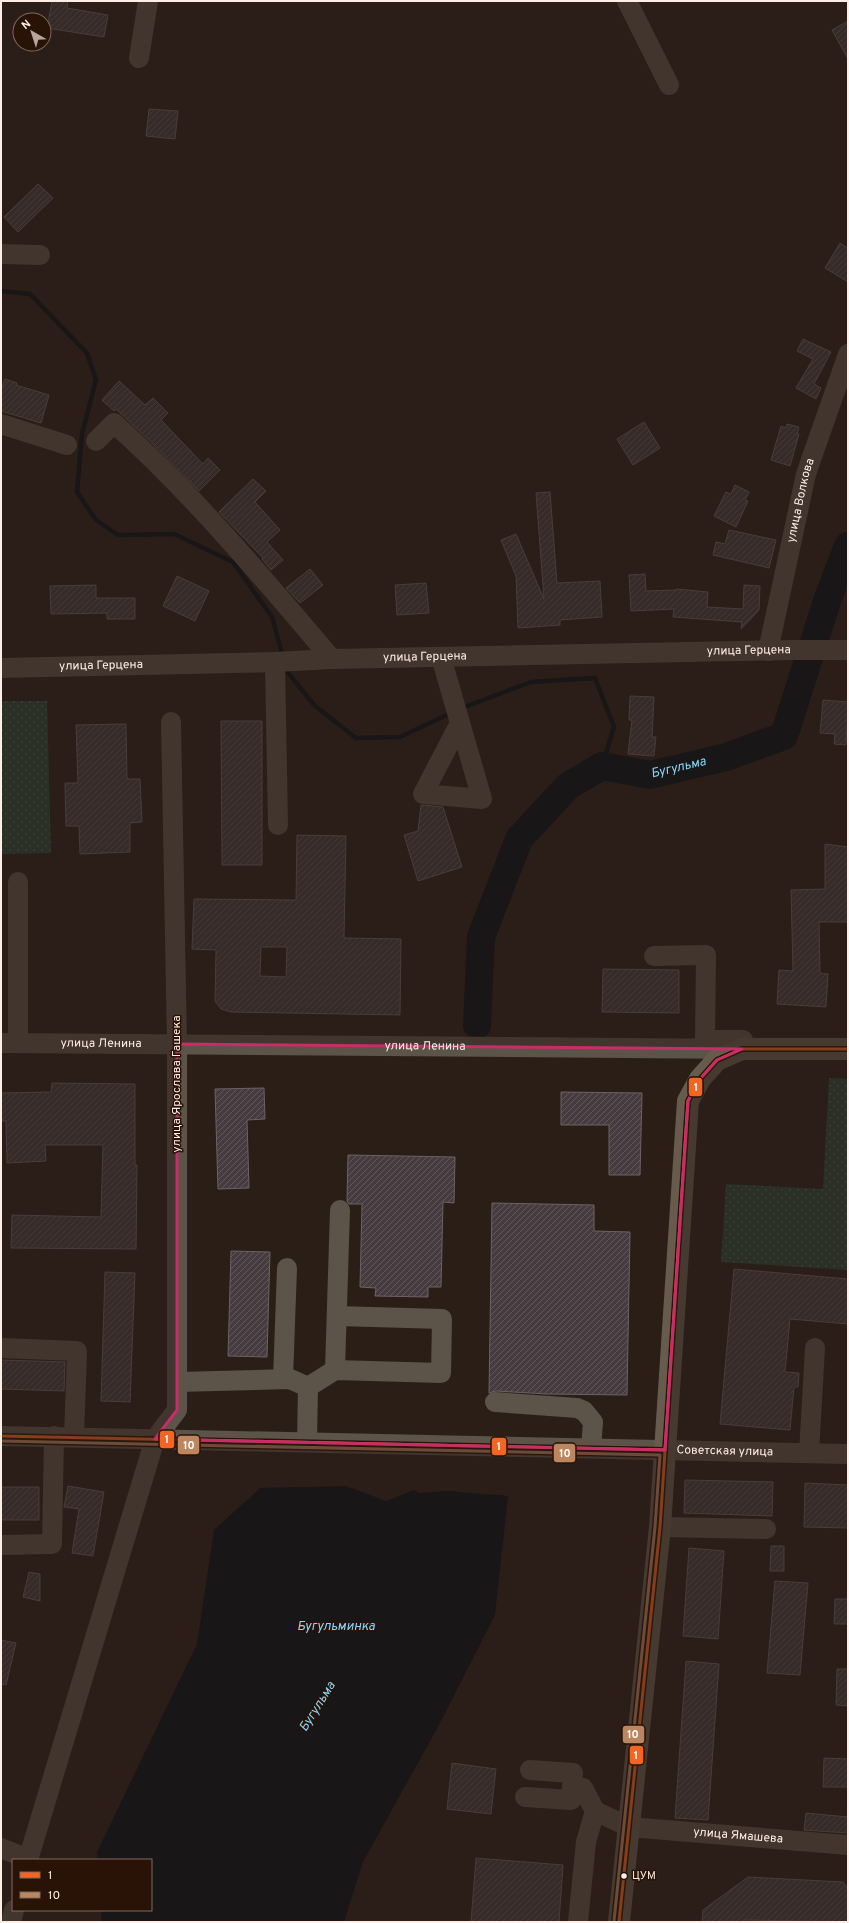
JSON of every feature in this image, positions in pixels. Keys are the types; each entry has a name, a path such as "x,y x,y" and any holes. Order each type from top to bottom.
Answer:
{"main road":[{"name":"улица Ленина","path":"742,1048 848,1049"},
{"path":"619,1922 660,1527 688,1101 700,1079 717,1060 742,1048"}],"street":[{"path":"139,58 148,1"},
{"path":"628,1 668,85"},
{"path":"1,254 40,255"},
{"name":"улица Волкова","path":"768,651 806,474 848,354"},
{"path":"96,442 114,423 145,451 219,526 332,659"},
{"path":"1,424 67,445"},
{"name":"улица Герцена","path":"1,668 275,662 305,659 848,650"},
{"path":"441,657 460,723"},
{"path":"275,662 278,825"},
{"name":"улица Ярослава Гашека","path":"154,1439 177,1410 177,1050 171,722"},
{"path":"9,1043 9,975 18,882"},
{"path":"654,956 706,955 705,1040 743,1040 742,1048"},
{"name":"улица Ленина","path":"9,1043 177,1050 742,1048"},
{"path":"1,1056 177,1050"},
{"path":"335,1370 340,1210"},
{"path":"283,1380 287,1268"},
{"path":"308,1387 335,1370 441,1374 442,1319 337,1316"},
{"path":"1,1348 77,1351 74,1437"},
{"path":"809,1453 815,1348"},
{"path":"177,1382 290,1379 308,1387"},
{"path":"306,1442 308,1387"},
{"path":"495,1402 577,1408 584,1411 593,1422 592,1448"},
{"name":"Советская улица","path":"1,1436 848,1454"},
{"path":"1,1545 52,1544 54,1436"},
{"path":"28,1859 154,1439"},
{"path":"660,1527 766,1529"},
{"path":"525,1797 571,1800 573,1773 530,1770"},
{"path":"572,1787 583,1788 595,1811 628,1827"},
{"path":"578,1922 586,1842 595,1811"},
{"name":"улица Ямашева","path":"628,1827 848,1845"},
{"path":"1,1848 26,1859"},
{"path":"11,1922 14,1911"}],"highlighted area":[{"path":"177,1044 742,1049 717,1060 700,1079 688,1101 665,1450 155,1439 177,1410"}],"green space":[{"path":"1,701 47,701 51,853 1,854"},
{"path":"829,1078 848,1079 848,1270 721,1262 726,1184 823,1189"}],"water":[{"name":"Бугульминка","path":"346,1486 386,1501 414,1490 419,1493 448,1491 508,1496 495,1615 439,1725 363,1862 344,1922 102,1922 101,1911 152,1911 152,1859 98,1859 97,1852 197,1644 214,1530 260,1488"}],"building":[{"path":"52,1 68,1 67,8 108,15 104,37 52,29 52,12 50,12"},
{"path":"848,21 848,59 832,30"},
{"path":"149,109 178,111 175,139 146,136"},
{"path":"38,184 53,198 18,232 4,217"},
{"path":"840,243 848,248 848,282 825,268"},
{"path":"803,339 831,352 814,384 821,388 816,399 796,388 813,359 797,351"},
{"path":"5,379 17,383 16,385 49,395 41,423 1,411 1,389"},
{"path":"119,381 145,405 153,398 168,413 161,420 203,464 208,458 220,470 199,491 116,409 114,411 102,400"},
{"path":"644,422 660,448 633,465 617,439"},
{"path":"787,424 799,427 797,434 799,434 790,466 771,460 781,426 786,428"},
{"path":"253,479 266,491 255,502 280,530 267,542 283,560 271,570 262,559 263,558 219,512"},
{"path":"735,485 749,492 745,500 748,501 736,527 714,516 726,492 731,494"},
{"path":"550,492 557,583 600,581 602,617 560,620 560,625 518,628 516,576 501,540 516,534 544,599 536,493"},
{"path":"729,530 776,540 769,568 713,555 716,542 725,544"},
{"path":"310,569 323,585 300,603 286,588"},
{"path":"645,574 646,591 676,589 708,592 707,607 743,609 744,585 760,586 759,610 741,629 742,622 673,617 674,609 631,611 629,575"},
{"path":"177,576 209,591 195,621 163,606"},
{"path":"426,583 429,613 397,615 395,585"},
{"path":"96,585 96,598 135,598 135,619 107,619 107,613 51,614 50,586"},
{"path":"630,696 654,697 652,737 656,737 654,756 628,754 632,720 629,720"},
{"path":"823,700 848,702 846,745 834,744 835,734 820,733"},
{"path":"221,721 262,721 262,865 222,865"},
{"path":"126,724 127,779 140,779 142,822 130,823 130,852 80,854 79,826 66,826 65,783 78,783 76,725"},
{"path":"421,805 443,807 462,867 418,881 404,835 418,831"},
{"path":"297,835 346,836 344,938 401,939 400,1015 231,1012 221,1009 215,1001 216,950 192,949 194,899 296,900","holes":["261,947 287,947 286,977 260,976"]},
{"path":"825,844 848,847 848,922 819,922 820,973 828,974 826,1007 777,1004 779,970 793,971 791,890 825,889"},
{"path":"603,969 679,970 679,1013 602,1012"},
{"path":"52,1083 135,1084 135,1165 137,1165 136,1249 11,1248 12,1215 101,1217 103,1145 45,1145 46,1161 7,1163 6,1121 1,1121 1,1093 51,1092"},
{"path":"264,1088 265,1119 247,1120 249,1188 218,1189 215,1089"},
{"path":"561,1092 642,1093 640,1175 609,1175 609,1125 561,1125"},
{"path":"348,1155 455,1157 454,1203 443,1202 441,1287 428,1287 428,1297 375,1296 376,1288 360,1287 362,1204 349,1204 347,1201"},
{"path":"492,1203 594,1205 594,1231 630,1232 627,1395 547,1394 496,1391 489,1393"},
{"path":"231,1251 270,1252 267,1357 228,1356"},
{"path":"734,1269 848,1279 848,1324 790,1319 785,1372 799,1373 798,1387 794,1387 790,1430 720,1424"},
{"path":"105,1272 135,1273 130,1402 101,1401"},
{"path":"1,1360 65,1362 64,1391 1,1389"},
{"path":"685,1480 773,1482 772,1516 684,1513"},
{"path":"805,1483 848,1485 848,1528 804,1527"},
{"path":"68,1486 104,1492 93,1556 72,1553 79,1509 64,1507"},
{"path":"1,1487 39,1487 39,1520 1,1520"},
{"path":"771,1546 784,1546 784,1571 770,1571"},
{"path":"689,1548 724,1551 718,1639 683,1636"},
{"path":"29,1572 40,1574 40,1601 23,1597"},
{"path":"775,1581 808,1583 800,1675 767,1673"},
{"path":"835,1599 848,1599 848,1624 834,1624"},
{"path":"1,1640 16,1643 6,1685 1,1684"},
{"path":"686,1661 719,1664 708,1820 675,1818"},
{"path":"837,1669 848,1669 848,1706 836,1705"},
{"path":"824,1758 848,1759 848,1787 823,1787"},
{"path":"452,1763 496,1769 491,1814 447,1809"},
{"path":"806,1813 848,1817 848,1833 804,1830"},
{"path":"476,1858 563,1865 559,1922 471,1922"},
{"path":"748,1877 843,1882 848,1889 848,1922 745,1920 745,1922 702,1922 703,1910"}],"waterway":[{"path":"1,291 30,294 87,353 96,380 82,434 77,492 96,520 118,535 174,534 233,562 272,617 283,657"},
{"name":"Бугульма","path":"477,1025 481,937 519,839 568,786 602,766 650,775 726,757 784,736 828,598 848,546"},
{"path":"285,666 286,670 314,705 356,738 400,737 451,713"},
{"path":"462,708 531,682 595,678 614,727 602,766"}],"transit line":[{"name":"1","path":"619,1922 660,1527 688,1101 700,1079 717,1060 742,1049 848,1049"},
{"name":"1","path":"1,1436 665,1450"},
{"name":"10","path":"1,1441 660,1455 655,1527 614,1921"}],"place":[{"name":"ЦУМ","path":"624,1876"}]}
